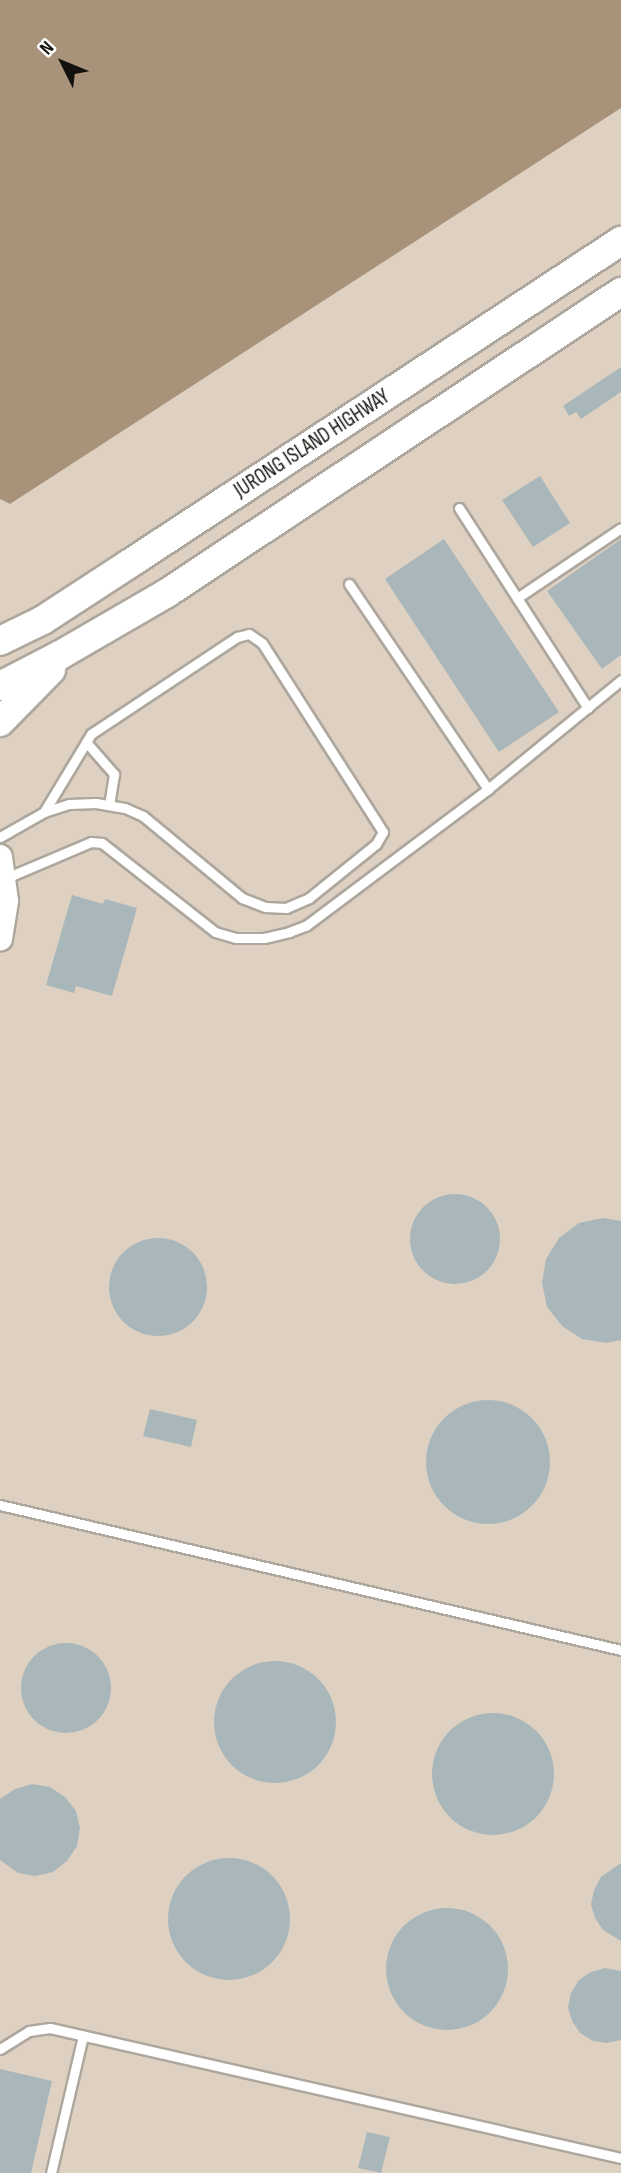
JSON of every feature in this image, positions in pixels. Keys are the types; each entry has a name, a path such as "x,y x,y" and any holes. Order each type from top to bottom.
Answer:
{"main road":[{"name":"JURONG ISLAND HIGHWAY","path":"0,641 26,628 129,564 621,241"},
{"name":"JURONG ISLAND HIGHWAY","path":"0,686 46,663 167,593 621,292"},
{"path":"26,628 22,647 32,659 46,663"},
{"path":"0,722 76,646"}],"street":[{"path":"0,939 6,901 2,868"}],"lane":[{"path":"459,508 588,708"},
{"path":"517,598 621,528"},
{"path":"349,584 488,789"},
{"path":"0,837 44,813 69,804 109,805 143,816 242,898 265,907 286,908 309,898 376,844 383,832 254,634 237,637 100,727 86,741 44,813"},
{"path":"2,868 91,842 102,843 215,932 236,938 264,938 307,925 488,789 621,680"},
{"path":"86,741 114,774 109,805"},
{"path":"0,1505 621,1650"},
{"path":"0,2049 40,2028 621,2158"},
{"path":"51,2173 83,2036"}],"shaded area":[{"path":"0,0 621,0 621,108 10,504 0,499"},
{"path":"621,108 621,2173 0,2173 0,499 10,504"}],"building":[{"path":"621,367 621,392 581,419 576,412 569,416 563,406"},
{"path":"540,476 570,523 533,547 502,500"},
{"path":"444,539 559,712 499,752 385,579"},
{"path":"621,539 621,655 602,669 547,591"},
{"path":"72,895 103,904 105,899 137,908 112,996 76,986 74,993 46,985"},
{"path":"455,1194 472,1198 487,1207 496,1222 500,1239 496,1256 487,1271 472,1280 455,1284 438,1280 423,1271 414,1256 410,1239 414,1222 423,1207 438,1198"},
{"path":"603,1218 621,1221 621,1340 607,1343 582,1339 562,1326 547,1307 542,1283 546,1259 559,1238 579,1223"},
{"path":"158,1238 177,1242 192,1253 203,1268 207,1287 203,1306 192,1321 177,1332 158,1336 139,1332 124,1321 113,1306 109,1287 113,1268 124,1253 139,1242"},
{"path":"488,1400 512,1405 532,1418 545,1438 550,1462 545,1486 532,1506 512,1519 488,1524 464,1519 444,1506 431,1486 426,1462 431,1438 444,1418 464,1405"},
{"path":"150,1409 197,1420 191,1447 143,1436"},
{"path":"66,1643 83,1646 98,1656 108,1671 111,1688 108,1705 98,1720 83,1730 66,1733 49,1730 34,1720 24,1705 21,1688 24,1671 34,1656 49,1646"},
{"path":"275,1661 298,1666 318,1679 331,1699 336,1722 331,1745 318,1765 298,1778 275,1783 252,1778 232,1765 219,1745 214,1722 219,1699 232,1679 252,1666"},
{"path":"493,1713 516,1718 536,1731 549,1751 554,1774 549,1797 536,1817 516,1830 493,1835 470,1830 450,1817 437,1797 432,1774 437,1751 450,1731 470,1718"},
{"path":"32,1784 50,1787 65,1797 76,1811 80,1828 77,1846 67,1861 53,1872 35,1876 18,1873 0,1860 0,1799 15,1789"},
{"path":"229,1858 252,1863 272,1876 285,1896 290,1919 285,1942 272,1962 252,1975 229,1980 206,1975 186,1962 173,1942 168,1919 173,1896 186,1876 206,1863"},
{"path":"621,1863 621,1941 603,1930 595,1918 591,1904 601,1877"},
{"path":"447,1908 470,1913 490,1926 503,1946 508,1969 503,1992 490,2012 470,2025 447,2030 424,2025 404,2012 391,1992 386,1969 391,1946 404,1926 424,1913"},
{"path":"605,1968 621,1971 621,2040 607,2043 593,2041 580,2033 572,2021 568,2007 571,1993 579,1980 591,1972"},
{"path":"0,2069 52,2081 31,2173 0,2173"},
{"path":"367,2132 390,2137 381,2173 358,2168"}]}
